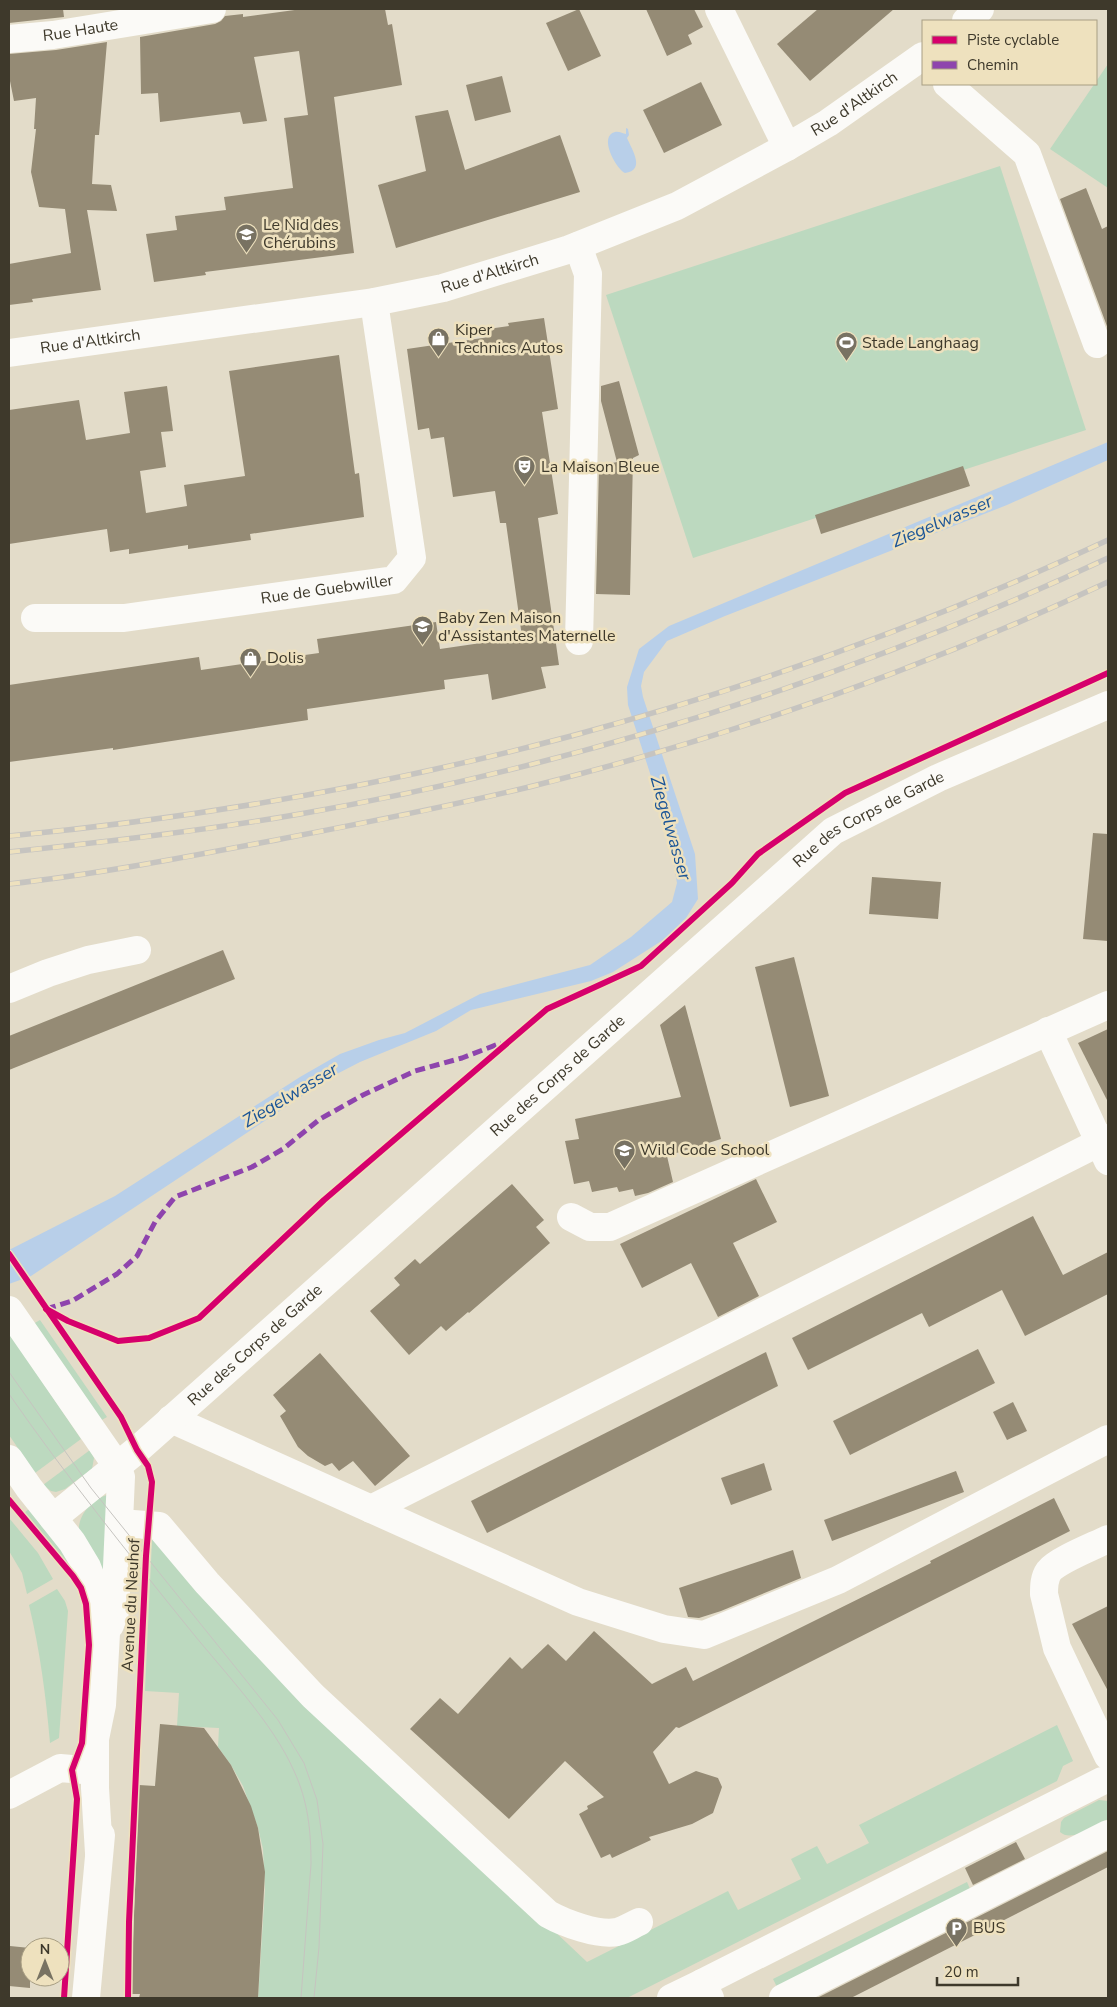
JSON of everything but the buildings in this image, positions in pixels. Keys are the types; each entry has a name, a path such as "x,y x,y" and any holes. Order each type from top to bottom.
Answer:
{"street":[{"name":"Rue Haute","path":"9,39 53,35 212,9"},
{"path":"718,9 787,147"},
{"path":"967,20 980,9"},
{"name":"Rue d'Altkirch","path":"9,353 374,302 443,288 578,246 677,206 787,147 828,123 921,60"},
{"path":"949,85 1027,154 1098,344"},
{"path":"578,246 588,274 579,641"},
{"name":"Rue de Guebwiller","path":"34,618 124,618 394,580 412,558 374,302"},
{"name":"Rue des Corps de Garde","path":"53,1518 172,1419 833,831 938,778 1108,705"},
{"path":"9,989 48,973 88,960 137,950"},
{"path":"571,1217 590,1227 610,1227 1108,1005"},
{"path":"371,1509 1105,1147 1048,1032"},
{"name":"Avenue du Neuhof","path":"9,1310 117,1466 122,1489 115,1612 106,1633"},
{"path":"172,1419 578,1602 664,1629 704,1635 838,1580 1108,1439"},
{"name":"Avenue du Neuhof","path":"10,1465 72,1542 87,1567 101,1603 106,1633 102,1706 95,1739 99,1853"},
{"path":"120,1523 159,1526 207,1584 313,1696 548,1914 558,1920 602,1932 620,1932 639,1922"},
{"path":"1108,1539 1056,1565 1047,1576 1044,1586 1057,1648 1108,1756"},
{"name":"Avenue du Neuhof","path":"86,1998 109,1739 102,1706"},
{"path":"9,1795 60,1768 95,1771"},
{"path":"671,1998 706,1990 1102,1781 1108,1780"},
{"path":"782,1998 1108,1834"}],"green space":[{"path":"1108,64 1108,188 1050,149 1094,85 1097,85 1097,80"},
{"name":"Stade Langhaag","path":"1000,166 1086,430 693,558 606,295"},
{"path":"40,1320 107,1417 100,1421 33,1324"},
{"path":"9,1333 81,1439 35,1473 9,1435"},
{"path":"90,1450 94,1458 92,1469 65,1489 56,1492 43,1485"},
{"path":"107,1495 109,1583 79,1532 80,1520 83,1514 96,1500"},
{"path":"29,1509 75,1568 72,1571 24,1513"},
{"path":"9,1518 38,1553 53,1579 27,1594 22,1573 9,1551"},
{"path":"152,1540 160,1540 475,1856 587,1962 728,1891 738,1910 801,1879 791,1859 817,1846 827,1864 869,1843 859,1825 1057,1725 1073,1761 1063,1766 1057,1781 627,1998 258,1998 265,1890 263,1849 258,1828 243,1786 218,1747 219,1728 177,1726 179,1693 145,1691"},
{"path":"57,1589 65,1601 68,1611 59,1738 50,1743 42,1674 29,1605"},
{"path":"1099,1800 1108,1801 1108,1819 1091,1829 1077,1834 1065,1835 1060,1832 1061,1822 1064,1818"},
{"path":"967,1882 970,1889 777,1987 773,1979"}],"water":[{"path":"626,128 629,135 627,138 636,159 636,164 635,168 625,173 613,159 608,146 608,140 610,135 615,132 626,134"},
{"name":"Ziegelwasser","path":"1108,442 1108,460 1007,505 725,616 667,641 644,672 641,686 695,854 698,899 686,918 663,940 613,972 591,981 471,1010 436,1031 360,1062 331,1077 31,1276 9,1284 9,1250 115,1196 300,1077 340,1054 405,1033 480,994 590,965 631,937 672,902 677,883 667,826 628,705 627,687 639,649 669,626"}],"tram line":[{"path":"9,1372 91,1488 278,1720 304,1763 317,1800 323,1844 319,1947 314,1998"},
{"path":"9,1394 98,1514 261,1717 274,1735 294,1771 306,1805 311,1852 301,1998"}],"railway":[{"path":"9,836 153,819 294,797 434,770 571,736 707,696 842,651 976,599 1108,540"},
{"path":"9,852 154,836 300,814 404,794 508,770 610,743 712,713 813,679 913,642 1108,558"},
{"path":"9,884 145,864 343,827 529,787 603,768 677,747 823,699 967,644 1108,582"}],"marked path":[{"path":"46,1309 72,1301 117,1274 137,1256 155,1222 175,1197 252,1167 283,1149 320,1119 363,1095 415,1071 462,1058 501,1043"}],"cycle path":[{"path":"46,1309 68,1321 118,1341 149,1338 199,1318 324,1200 547,1009 641,966 732,883 758,854 845,793 1108,673"},
{"path":"9,1254 121,1417 137,1450 148,1466 152,1482 146,1556 129,1922 128,1998"},
{"path":"9,1500 73,1576 81,1588 86,1604 89,1645 82,1743 72,1770 77,1799 64,1998"}],"place":[{"name":"Le Nid des Chérubins","path":"247,253"},
{"name":"Kiper Technics Autos","path":"439,358"},
{"name":"Stade Langhaag","path":"846,362"},
{"name":"La Maison Bleue","path":"525,486"},
{"name":"Baby Zen Maison d'Assistantes Maternelle","path":"422,646"},
{"name":"Dolis","path":"251,677"},
{"name":"Wild Code School","path":"624,1169"},
{"name":"BUS","path":"957,1947"}]}
